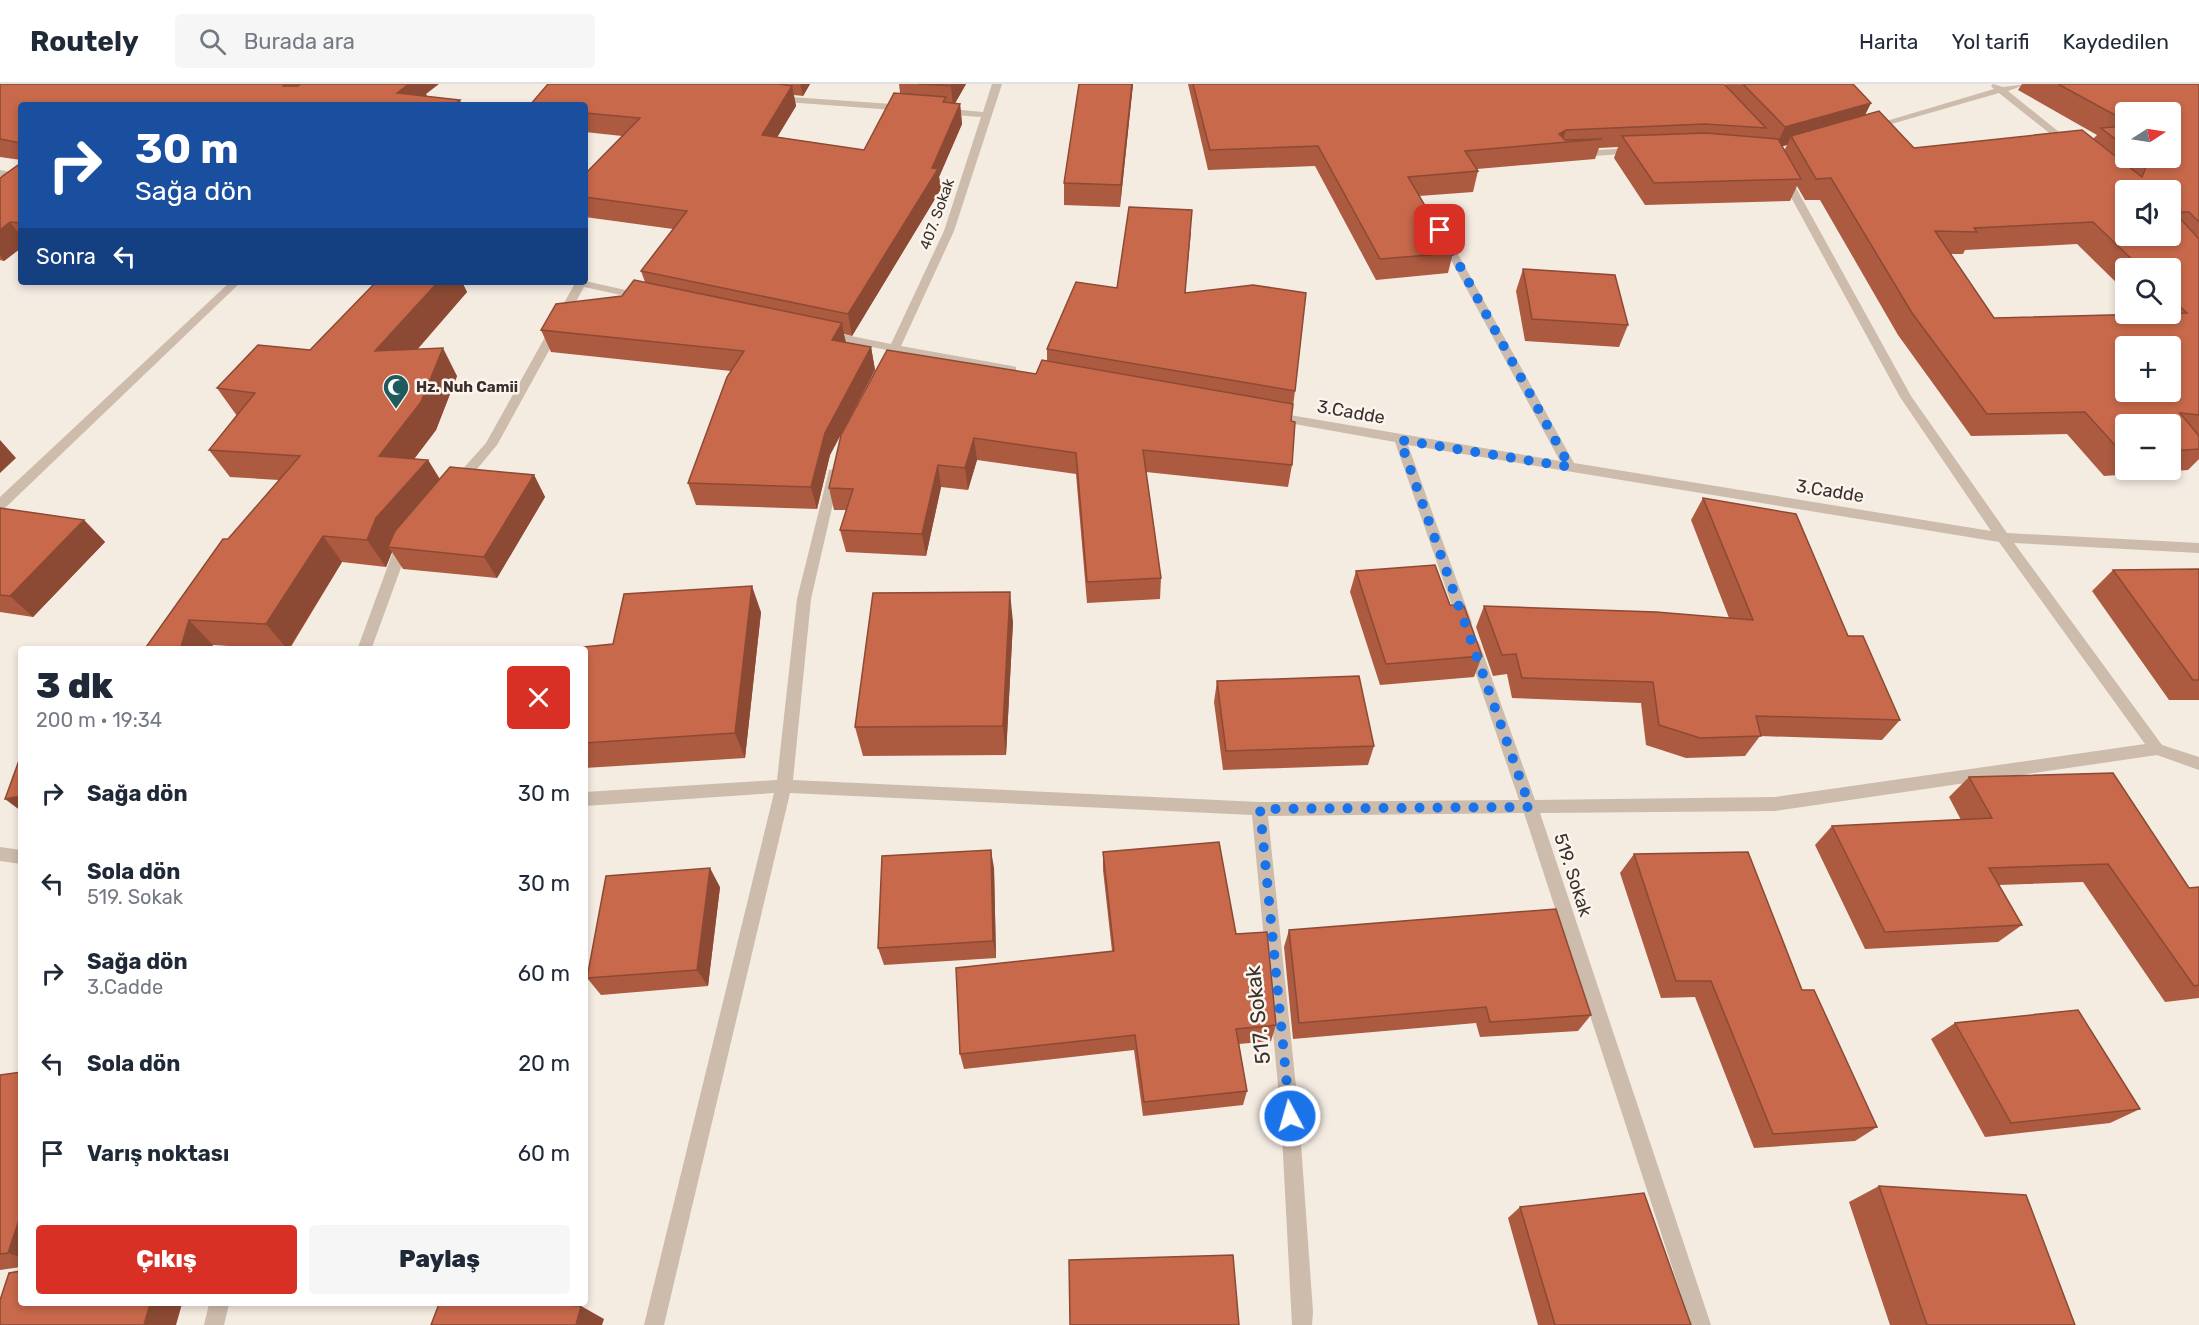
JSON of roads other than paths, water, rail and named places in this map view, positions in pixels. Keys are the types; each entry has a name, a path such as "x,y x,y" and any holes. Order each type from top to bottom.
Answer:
{"street":[{"name":"407. Sokak","path":"884,369 949,231 997,84"},
{"path":"1864,129 1997,87 2022,84"},
{"path":"1997,87 2083,156"},
{"path":"760,97 920,109"},
{"path":"931,110 987,115"},
{"path":"1572,154 1651,151"},
{"path":"1778,165 1906,397 2003,538 2157,749"},
{"path":"0,173 18,176"},
{"path":"1440,230 1570,467"},
{"path":"0,505 233,285"},
{"path":"446,497 491,445 577,285"},
{"path":"587,285 663,301"},
{"path":"813,332 894,350 1024,372"},
{"name":"3.Cadde","path":"1259,414 1400,440 2003,538 2199,548"},
{"name":"519. Sokak","path":"1400,440 1530,807 1701,1325"},
{"path":"654,1325 784,786 804,599 838,456"},
{"path":"365,646 401,549 416,532"},
{"path":"588,799 784,786 1260,809 1775,804 2157,749 2199,764"},
{"name":"517. Sokak","path":"1260,809 1290,1116 1304,1312 1302,1325"},
{"path":"0,854 18,857"},
{"path":"214,1325 219,1306"}],"place":[{"name":"Hz. Nuh Camii","path":"396,410"}]}
